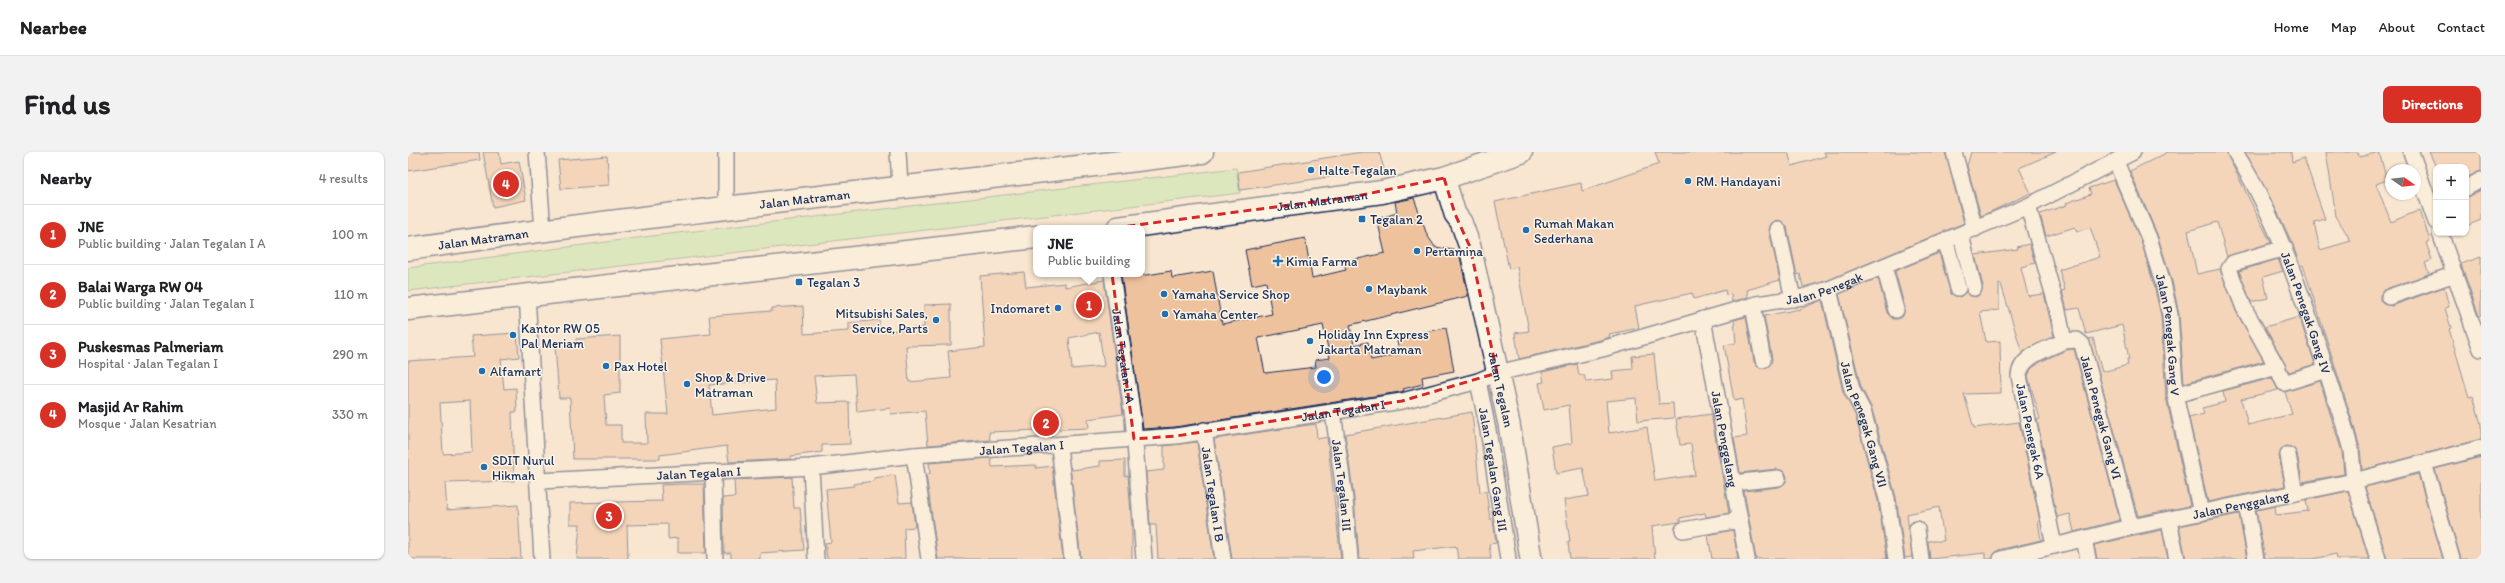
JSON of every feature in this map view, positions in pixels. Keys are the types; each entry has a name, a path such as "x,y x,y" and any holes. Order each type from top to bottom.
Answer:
{"main road":[{"name":"Jalan Matraman","path":"408,249 543,230 726,209 900,186 1180,153 1202,152"},
{"name":"Jalan Matraman","path":"1141,225 1360,196 1451,175 1521,152"},
{"path":"408,309 527,294 1033,237"}],"street":[{"path":"537,152 543,230"},
{"path":"726,152 726,209"},
{"path":"898,152 900,186"},
{"path":"1954,152 1975,229"},
{"name":"Jalan Penegak","path":"1497,373 1602,349 1753,306 1793,299 1829,290 1946,242 2028,206 2133,152"},
{"name":"Jalan Penegak Gang IV","path":"2235,152 2263,201 2285,248 2351,450 2354,481 2378,559"},
{"path":"2411,152 2433,203"},
{"name":"Jalan Penegak Gang V","path":"2116,162 2149,238 2163,283 2170,315 2175,395 2201,513"},
{"name":"Jalan Tegalan","path":"1451,175 1463,209 1460,222 1470,247 1509,424 1531,559"},
{"path":"2469,186 2481,180"},
{"path":"2028,206 2054,294 2064,341"},
{"path":"1778,229 1793,299"},
{"path":"1961,235 1974,288"},
{"path":"2441,236 2480,343"},
{"path":"1946,242 1958,288"},
{"path":"2285,248 2234,263 2228,269 2244,308 2277,367 2284,383 2326,370"},
{"path":"1884,267 1896,310"},
{"path":"2389,297 2455,274"},
{"name":"Jalan Tegalan I A","path":"1112,277 1125,354 1143,527 1144,559"},
{"name":"Jalan Penegak Gang VII","path":"1829,290 1852,390 1862,411 1886,499 1896,559"},
{"path":"527,294 539,481 542,559"},
{"path":"1753,306 1763,360"},
{"name":"Jalan Penggalang","path":"1703,319 1747,559"},
{"name":"Jalan Penegak Gang VI","path":"2064,341 2077,340 2082,344 2131,527"},
{"name":"Jalan Penegak 6A","path":"2054,546 2019,376 2020,368 2027,359 2064,341"},
{"path":"2175,395 2277,367"},
{"name":"Jalan Tegalan I","path":"539,481 811,467 914,455 1059,446 1176,436 1204,430 1402,401 1478,381 1497,373"},
{"name":"Jalan Tegalan Gang III","path":"1478,381 1488,430 1508,559"},
{"name":"Jalan Tegalan III","path":"1333,412 1345,499 1350,559"},
{"path":"1488,430 1509,424"},
{"name":"Jalan Tegalan I B","path":"1204,430 1223,559"},
{"path":"1059,446 1072,559"},
{"name":"Jalan Penggalang","path":"2001,559 2019,557 2054,546 2131,527 2169,521 2354,481 2481,448"},
{"path":"914,455 929,559"},
{"path":"2288,455 2295,493"},
{"path":"2424,462 2452,559"},
{"path":"811,467 816,559"},
{"path":"713,473 715,559"},
{"path":"1733,483 1778,478"},
{"path":"2246,504 2256,559"},
{"path":"1683,530 1740,520"},
{"path":"2169,521 2177,559"},
{"path":"1918,528 1921,559"},
{"path":"2084,539 2088,559"}],"highlighted area":[{"path":"1444,178 1455,214 1470,247 1497,373 1402,401 1176,436 1134,439 1106,229 1352,197"}],"green space":[{"path":"1236,168 1240,193 408,291 408,268 652,236"}],"building":[{"path":"408,152 479,152 480,160 408,171"},
{"path":"483,152 499,152 501,164 519,161 526,200 493,207"},
{"name":"Halte Tegalan","path":"1362,152 1379,152 1384,169 1240,190 1238,172"},
{"path":"1655,152 1788,152 1792,166 1826,156 1824,152 1945,152 1964,223 1826,281 1803,287 1800,274 1797,275 1787,227 1781,221 1776,220 1770,226 1769,230 1780,280 1747,290 1748,297 1732,302 1731,294 1726,295 1725,290 1694,299 1692,293 1635,306 1639,328 1609,334 1610,337 1600,340 1519,359 1515,333 1529,331 1517,267 1509,269 1495,202 1581,183 1582,191 1659,164"},
{"path":"1971,152 2056,152 2019,168 2031,193 1981,216 1967,166"},
{"path":"2168,152 2226,152 2271,243 2227,257 2217,222 2188,231 2197,274 2220,269 2236,311 2264,361 2184,383 2179,314 2172,281 2157,234 2130,171"},
{"path":"2245,152 2291,152 2292,162 2304,158 2325,219 2314,222 2320,250 2351,241 2336,216 2326,152 2358,152 2359,157 2379,152 2385,173 2385,181 2376,184 2391,222 2420,210 2430,241 2426,243 2432,260 2425,263 2429,274 2386,289 2380,295 2380,300 2383,304 2392,306 2444,287 2449,307 2445,308 2451,328 2449,329 2469,397 2473,396 2481,424 2481,439 2362,470 2360,448 2353,423 2303,265 2300,266 2293,245 2278,213"},
{"path":"2429,152 2481,152 2481,171 2469,177 2469,164 2435,164"},
{"path":"607,156 609,185 561,189 558,160"},
{"path":"2114,180 2141,241 2154,285 2161,316 2166,397 2190,506 2138,516 2089,339 2093,338 2102,372 2128,365 2127,359 2129,359 2122,325 2086,334 2079,308 2067,310 2062,291 2065,290 2059,270 2100,257 2090,227 2077,232 2075,227 2046,236 2040,214 2067,205 2066,203 2091,194 2089,188"},
{"path":"2481,190 2481,220 2469,225 2469,200 2469,196"},
{"path":"1414,198 1427,235 1435,247 1459,251 1468,296 1350,325 1354,345 1368,342 1371,360 1400,354 1397,341 1420,336 1419,333 1446,328 1454,371 1422,377 1423,384 1403,389 1404,391 1400,392 1175,427 1143,429 1121,277 1145,277 1145,275 1171,271 1172,278 1213,271 1222,324 1272,314 1266,282 1252,285 1245,250 1305,238 1312,278 1346,270 1344,262 1385,253 1377,219 1397,213 1395,202","holes":["1323,325 1330,358 1315,360 1316,367 1265,373 1258,338"]},
{"path":"2029,244 2035,263 2021,267 2028,296 2044,294 2054,336 2022,353 2001,284 1999,284 1999,310 1980,312 1986,342 2000,341 2001,393 1964,394 1974,428 2019,422 2040,521 2038,521 2041,540 1998,550 1992,559 1985,559 1985,553 1930,559 1928,541 1944,541 1939,507 1907,514 1912,557 1905,558 1896,497 1872,409 1861,387 1839,294 1878,278 1887,313 1893,319 1898,319 1903,316 1905,308 1895,271 1939,253 1951,294 1960,297 1966,292 1971,296 1976,297 1980,294 1983,286 1975,255 2018,249 2017,247"},
{"path":"2481,257 2481,315 2479,316 2461,264"},
{"path":"2278,259 2283,271 2263,277 2268,298 2251,302 2239,271"},
{"path":"1024,272 1026,287 1065,283 1065,287 1104,280 1123,414 1088,419 1089,428 989,432 990,440 928,445 925,411 891,414 890,408 857,412 854,374 814,376 817,403 849,402 850,444 822,445 822,452 791,456 791,459 729,462 727,446 660,455 660,459 573,459 570,398 559,398 555,346 576,346 576,339 620,336 620,393 604,395 606,425 621,425 621,443 647,443 646,414 668,414 660,339 711,334 709,316 772,311 772,308 803,306 804,334 849,331 849,323 879,320 880,332 924,327 924,305 951,304 951,345 906,346 909,382 951,378 948,351 985,347 980,276","holes":["1099,332 1104,366 1072,369 1069,338","775,380 776,408 712,415 709,385"]},
{"path":"1822,300 1843,392 1855,414 1878,501 1887,559 1756,559 1744,491 1779,487 1786,482 1787,477 1785,472 1777,469 1740,473 1734,438 1747,436 1742,399 1734,401 1724,345 1736,343 1734,320 1746,317 1754,362 1760,368 1765,369 1771,363 1772,359 1764,316 1800,309"},
{"path":"2299,317 2315,364 2289,372 2265,327"},
{"path":"517,333 519,357 501,359 504,389 516,388 517,412 512,412 514,481 445,483 447,510 518,505 521,559 408,559 408,361 473,357 471,336","holes":["470,401 472,452 443,454 440,403"]},
{"path":"2074,349 2120,520 2074,532 2070,514 2057,517 2037,420 2040,419 2028,376 2031,369 2040,362 2066,350"},
{"path":"1654,354 1659,404 1673,403 1674,418 1638,421 1636,398 1606,401 1609,433 1647,427 1655,481 1695,475 1691,444 1680,445 1676,419 1711,414 1729,513 1706,517 1705,513 1680,518 1680,522 1652,526 1655,559 1570,559 1568,542 1570,542 1564,500 1589,496 1583,468 1556,473 1552,447 1572,443 1569,405 1544,410 1539,383 1544,382 1542,372 1577,364 1579,375 1584,375 1586,382 1613,379 1612,371 1633,369 1632,356"},
{"path":"2272,378 2278,390 2241,399 2248,425 2292,414 2285,392 2320,381 2342,452 2344,474 2302,482 2297,453 2291,447 2286,446 2282,448 2279,456 2285,486 2208,502 2189,418 2204,414 2202,408 2225,402 2223,391"},
{"path":"1472,412 1480,492 1486,491 1490,519 1493,519 1496,543 1489,544 1491,559 1458,559 1456,546 1413,551 1414,559 1359,559 1354,498 1345,434"},
{"path":"1316,424 1317,439 1327,437 1341,559 1232,559 1214,439"},
{"path":"1197,442 1214,559 1158,559 1156,525 1150,525 1146,472 1164,470 1164,446"},
{"path":"2481,457 2481,559 2461,559 2435,469"},
{"path":"991,458 992,467 1036,465 1036,468 1052,466 1063,559 938,559 926,474 930,474 929,463"},
{"path":"1125,460 1125,476 1128,475 1132,527 1132,559 1081,559 1070,467 1072,470 1100,466 1100,461"},
{"path":"2418,474 2443,559 2387,559 2365,487"},
{"path":"895,475 899,503 912,502 915,527 904,528 905,559 827,559 825,543 831,542 826,489 854,486 853,484 874,481 874,478"},
{"path":"792,477 794,508 800,508 804,550 760,553 760,559 731,559 731,553 724,553 723,498 735,497 734,480"},
{"path":"704,484 706,553 678,553 678,538 668,539 668,524 627,525 628,559 577,559 580,524 570,524 570,503 662,501 661,485"},
{"path":"2348,491 2369,559 2337,559 2336,554 2313,559 2265,559 2256,510 2275,506 2276,515 2308,511 2306,500"},
{"path":"2239,514 2247,559 2186,559 2179,526"},
{"path":"1733,530 1738,559 1712,559 1708,535"},
{"path":"2162,530 2168,559 2097,559 2094,545"}],"place":[{"name":"Halte Tegalan","path":"1311,170"},
{"name":"RM. Handayani","path":"1688,181"},
{"name":"Masjid Ar Rahim","path":"506,184"},
{"name":"Tegalan 2","path":"1362,219"},
{"name":"Rumah Makan Sederhana","path":"1526,230"},
{"name":"Pertamina","path":"1417,251"},
{"name":"Kimia Farma","path":"1278,261"},
{"name":"Tegalan 3","path":"799,282"},
{"name":"Maybank","path":"1369,289"},
{"name":"Yamaha Service Shop","path":"1164,294"},
{"name":"JNE","path":"1089,305"},
{"name":"Indomaret","path":"1058,308"},
{"name":"Yamaha Center","path":"1165,314"},
{"name":"Mitsubishi Sales, Service, Parts","path":"936,320"},
{"name":"Kantor RW 05 Pal Meriam","path":"513,335"},
{"name":"Holiday Inn Express Jakarta Matraman","path":"1310,341"},
{"name":"Pax Hotel","path":"606,366"},
{"name":"Alfamart","path":"482,371"},
{"name":"Shop & Drive Matraman","path":"687,384"},
{"name":"Balai Warga RW 04","path":"1046,423"},
{"name":"SDIT Nurul Hikmah","path":"484,467"},
{"name":"Puskesmas Palmeriam","path":"609,516"}]}
